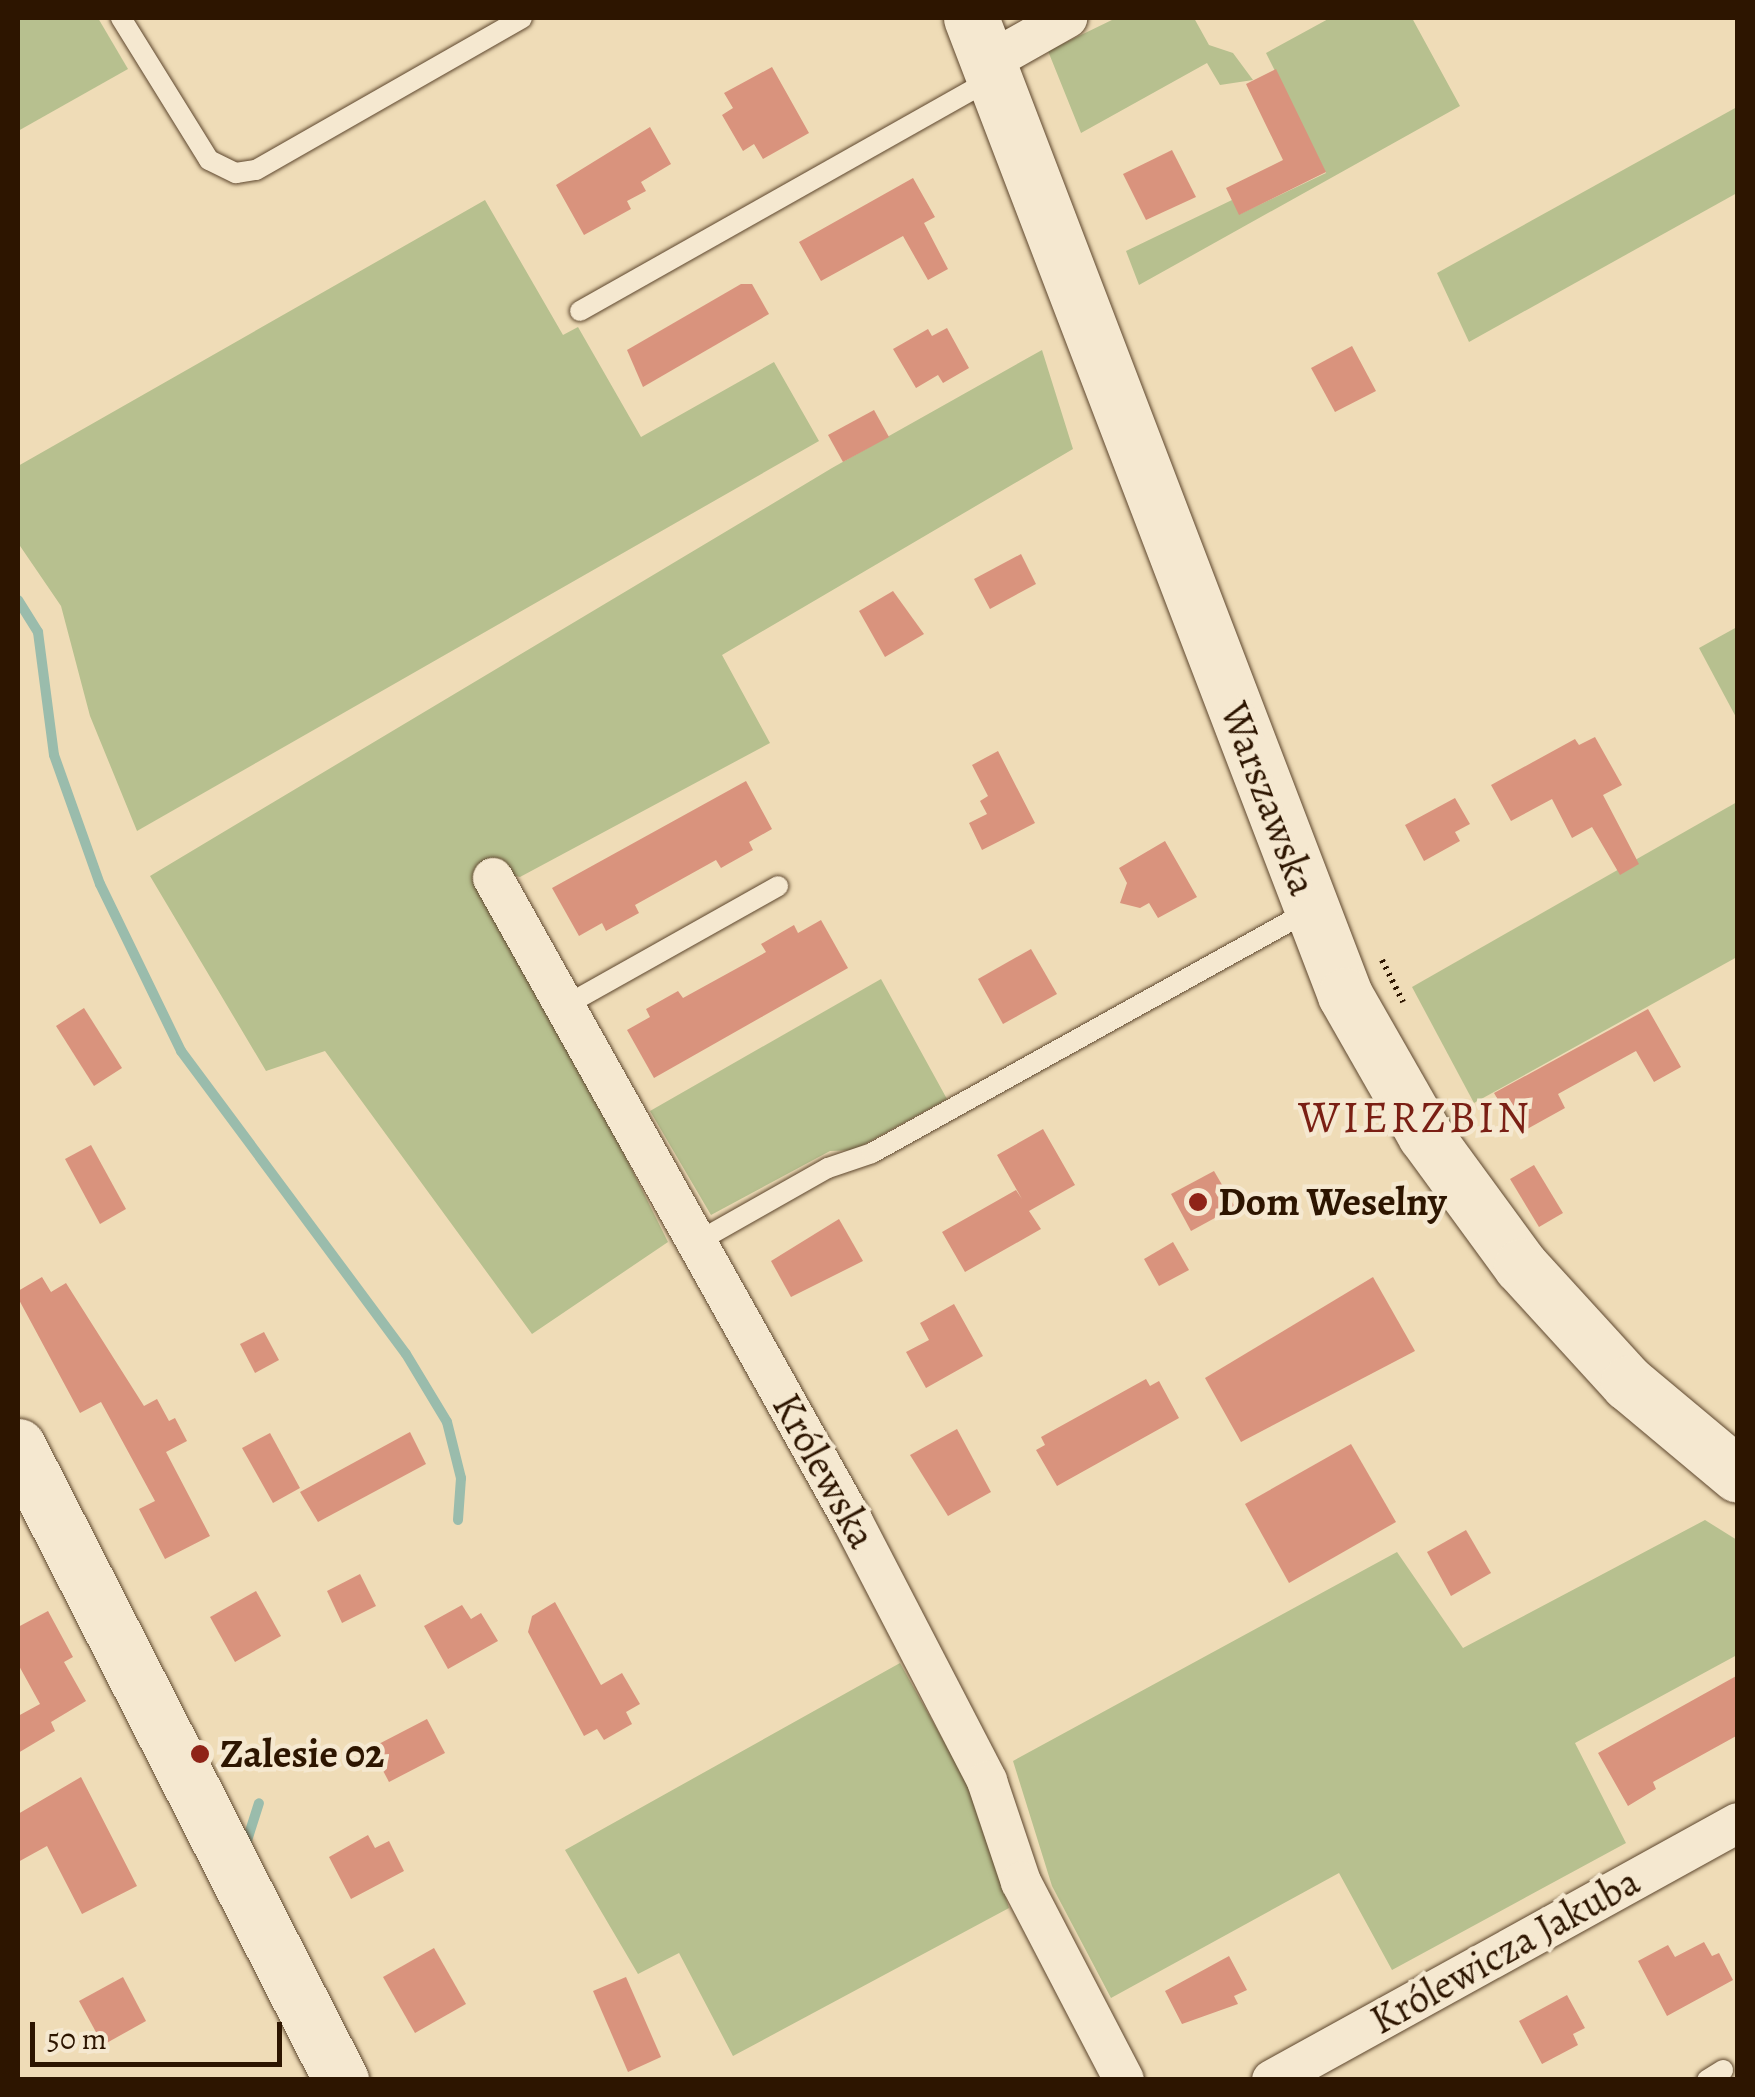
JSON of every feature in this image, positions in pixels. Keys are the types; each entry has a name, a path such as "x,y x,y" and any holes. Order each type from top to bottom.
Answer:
{"main road":[{"name":"Warszawska","path":"985,52 1310,910 1386,1073 1475,1209 1628,1383 1738,1476"},
{"path":"18,1446 341,2080"}],"street":[{"path":"985,52 1068,18"},
{"name":"Królewska","path":"493,878 561,1008 697,1242 987,1781 1021,1882 1124,2080"},
{"name":"Królewicza Jakuba","path":"1272,2080 1738,1823"}],"lane":[{"path":"121,18 209,160 236,174 256,170 522,18"},
{"path":"580,311 985,52"},
{"path":"561,1008 778,886"},
{"path":"697,1242 828,1168 872,1153 1310,910"}],"path":[{"path":"1374,944 1408,1011"}],"green space":[{"path":"18,18 98,18 128,69 18,131"},
{"path":"1116,18 1194,18 1209,45 1233,53 1253,80 1220,85 1207,63 1081,133 1048,51"},
{"path":"1330,18 1412,18 1460,106 1139,285 1126,251 1232,200 1240,214 1326,173 1266,53"},
{"path":"1737,107 1737,193 1469,342 1437,273"},
{"path":"485,200 563,335 578,327 641,437 774,362 819,441 137,831 90,716 61,606 18,543 18,466"},
{"path":"1042,350 1073,449 722,655 770,743 520,877 481,867 668,1242 532,1334 325,1051 266,1071 150,876 832,468"},
{"path":"1737,627 1737,719 1699,648"},
{"path":"1737,802 1737,957 1474,1103 1412,987"},
{"path":"881,979 947,1099 854,1150 830,1151 711,1215 650,1111"},
{"path":"1705,1520 1737,1540 1737,1655 1575,1743 1626,1843 1392,1970 1339,1873 1111,1998 1052,1886 1013,1761 1397,1552 1463,1648"},
{"path":"900,1663 971,1790 1009,1908 733,2056 679,1953 638,1974 565,1850"}],"building":[{"path":"772,67 809,133 763,159 754,144 743,151 722,115 733,108 724,93"},
{"path":"1276,69 1326,172 1239,215 1226,188 1283,160 1246,84"},
{"path":"650,127 671,164 641,182 646,191 627,201 631,209 584,235 556,185"},
{"path":"1172,150 1196,197 1146,220 1123,174"},
{"path":"913,178 935,217 924,223 948,269 928,280 903,236 821,281 799,242"},
{"path":"741,284 752,284 769,314 643,387 627,350"},
{"path":"947,328 969,368 943,383 938,375 916,388 893,349 928,329 932,336"},
{"path":"1352,346 1376,391 1335,412 1311,368"},
{"path":"874,410 889,437 843,462 828,435"},
{"path":"1021,554 1036,584 990,609 974,579"},
{"path":"893,591 924,634 885,657 859,611"},
{"path":"1595,737 1622,785 1603,795 1639,864 1620,875 1592,827 1572,838 1552,799 1511,821 1491,785 1575,739 1579,745"},
{"path":"998,751 1035,823 982,850 969,823 987,814 980,801 988,796 972,765"},
{"path":"746,781 772,829 749,842 753,850 721,868 716,860 635,905 639,913 606,931 602,923 579,936 552,888"},
{"path":"1455,798 1470,824 1455,832 1460,841 1424,861 1405,825"},
{"path":"1165,841 1197,897 1158,918 1149,903 1140,908 1120,903 1127,883 1119,868"},
{"path":"821,920 848,968 654,1078 627,1030 650,1017 646,1009 678,991 683,998 766,952 761,944 794,925 798,933"},
{"path":"1031,949 1057,994 1003,1024 978,979"},
{"path":"84,1008 122,1068 94,1086 56,1026"},
{"path":"1648,1009 1681,1067 1654,1082 1636,1051 1558,1094 1565,1108 1518,1134 1494,1093"},
{"path":"1043,1129 1075,1185 1029,1211 1041,1229 965,1272 942,1232 1016,1190 1022,1199 997,1155"},
{"path":"91,1145 126,1209 100,1224 65,1159"},
{"path":"1534,1165 1563,1213 1539,1227 1510,1179"},
{"path":"1214,1171 1235,1207 1191,1231 1171,1194"},
{"path":"839,1219 863,1261 791,1297 771,1261"},
{"path":"1173,1242 1189,1270 1159,1286 1144,1259"},
{"path":"42,1277 51,1292 66,1283 144,1406 157,1399 169,1421 175,1418 187,1441 166,1452 210,1536 165,1559 139,1509 155,1501 101,1402 80,1413 18,1298 18,1291"},
{"path":"1373,1277 1415,1351 1241,1442 1205,1378"},
{"path":"954,1304 983,1356 926,1388 906,1352 929,1340 920,1323"},
{"path":"264,1332 279,1360 255,1373 240,1344"},
{"path":"1146,1379 1150,1386 1159,1381 1179,1418 1057,1486 1036,1450 1045,1445 1041,1437"},
{"path":"957,1429 991,1492 948,1516 910,1455"},
{"path":"410,1432 426,1464 318,1522 300,1492"},
{"path":"270,1433 300,1488 273,1503 242,1448"},
{"path":"1351,1444 1396,1522 1289,1583 1245,1504"},
{"path":"1466,1530 1491,1573 1451,1596 1427,1552"},
{"path":"360,1574 376,1606 342,1623 327,1591"},
{"path":"256,1591 281,1636 235,1662 210,1617"},
{"path":"555,1602 601,1685 622,1673 640,1704 626,1712 632,1724 604,1740 597,1729 584,1736 528,1632 532,1616"},
{"path":"462,1605 471,1619 481,1613 498,1641 448,1669 424,1626"},
{"path":"48,1611 73,1657 64,1662 86,1701 51,1722 55,1731 18,1753 18,1716 40,1704 18,1664 18,1627"},
{"path":"1738,1675 1738,1735 1653,1782 1656,1789 1628,1806 1598,1753"},
{"path":"427,1719 445,1753 389,1782 371,1748"},
{"path":"81,1777 137,1886 82,1914 47,1846 18,1862 18,1814"},
{"path":"368,1835 375,1848 389,1841 404,1871 351,1899 329,1857"},
{"path":"1704,1942 1712,1956 1719,1953 1733,1980 1667,2016 1638,1961 1668,1945 1675,1957"},
{"path":"434,1948 466,2004 415,2033 383,1977"},
{"path":"1229,1956 1247,1990 1234,1996 1238,2004 1182,2024 1165,1991"},
{"path":"123,1977 146,2021 103,2045 79,2001"},
{"path":"626,1977 661,2057 628,2072 593,1991"},
{"path":"1567,1995 1585,2028 1573,2034 1578,2045 1542,2064 1519,2021"}],"waterway":[{"path":"18,600 38,632 54,755 100,884 181,1051 406,1354 447,1422 461,1478 458,1520"},
{"path":"244,1850 259,1803"}],"place":[{"name":"Dom Weselny","path":"1198,1202"},
{"name":"Zalesie 02","path":"200,1754"}],"district":[{"name":"WIERZBIN","path":"1415,1118"}]}
